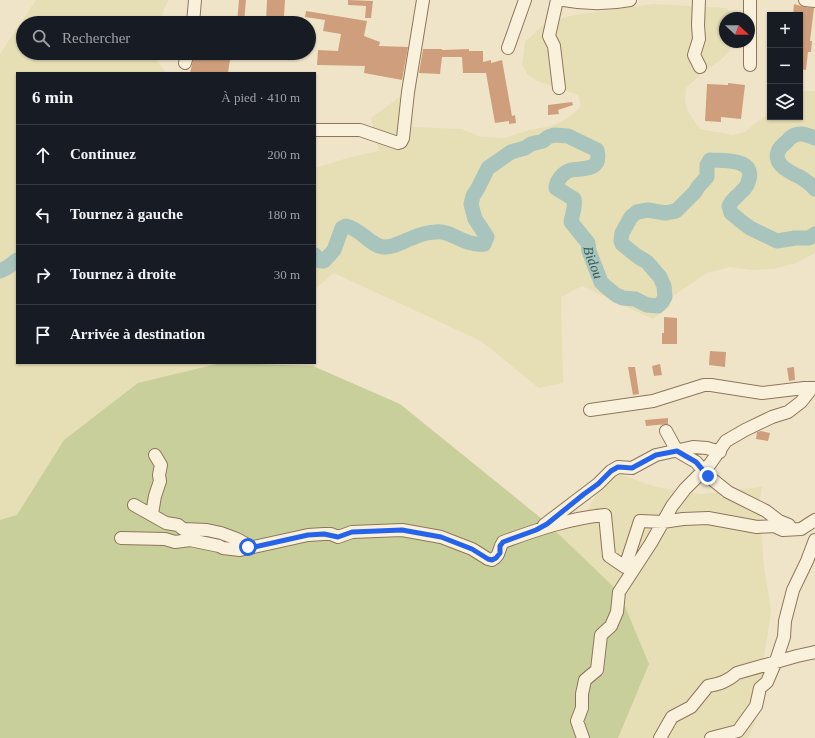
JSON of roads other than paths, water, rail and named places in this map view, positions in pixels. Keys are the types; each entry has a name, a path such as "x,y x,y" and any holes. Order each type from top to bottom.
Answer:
{"street":[{"path":"194,16 195,0"},
{"path":"316,130 360,130 398,143 401,142 403,138 408,92 423,0"},
{"path":"508,48 525,0"},
{"path":"557,0 549,36 554,46 559,88"},
{"path":"564,0 576,3 620,2 630,0"},
{"path":"699,0 699,39 694,56 700,67"},
{"path":"750,0 750,65"},
{"path":"805,0 815,1"},
{"path":"590,410 653,401 704,385 762,393 814,388"},
{"path":"583,738 577,721 582,708 582,694 586,680 597,670 601,634 611,626 617,612 619,592 651,543 672,506 685,489 720,452 726,441 772,417 795,408 814,388"},
{"path":"666,431 677,451 696,462 708,476 728,492 766,511 779,521 815,535"},
{"path":"536,530 547,524 598,484 611,471 618,467 632,468 656,455 693,447 707,448 720,452"},
{"path":"152,514 155,496 160,481 160,464 155,455"},
{"path":"134,505 152,514 162,522 178,526 183,529 207,530 232,536 246,544 248,547"},
{"path":"121,538 165,539 175,542 195,540 236,550 308,535 324,534 338,537 352,532 402,530 441,537 472,549 492,560 500,553 500,546 503,542 536,530 590,516 605,515 609,556 625,567 640,521 663,522 683,519 708,518 757,527 774,526 783,530 801,529 815,520"},
{"path":"711,738 738,731 756,706 758,692 767,682 784,637 785,621 793,590 815,540"},
{"path":"660,738 672,717 691,707 708,686 719,684 730,679 737,673 776,661 815,652"}],"waterway":[{"name":"Bidou","path":"815,138 801,134 792,136 780,148 777,158 786,170 800,177 812,185 815,189"},
{"name":"Bidou","path":"316,256 320,261 324,261 334,250 342,228 346,226 356,230 374,244 383,247 436,232 447,233 471,243 484,244 487,237 475,219 471,204 473,196 488,168 511,152 543,141 554,135 568,136 597,150 598,157 595,165 587,168 571,170 565,173 559,180 556,188 574,199 571,222 588,243 589,251 601,282 616,295 623,298 635,299 647,305 658,306 665,297 664,286 660,277 647,262 622,244 622,233 631,217 637,212 648,210 665,213 676,211 695,192 707,177 707,165 710,160 736,162 747,167 749,172 747,185 729,206 731,213 750,228 777,241 795,238 809,238 815,234"},
{"name":"Bidou","path":"0,271 16,261"}]}
